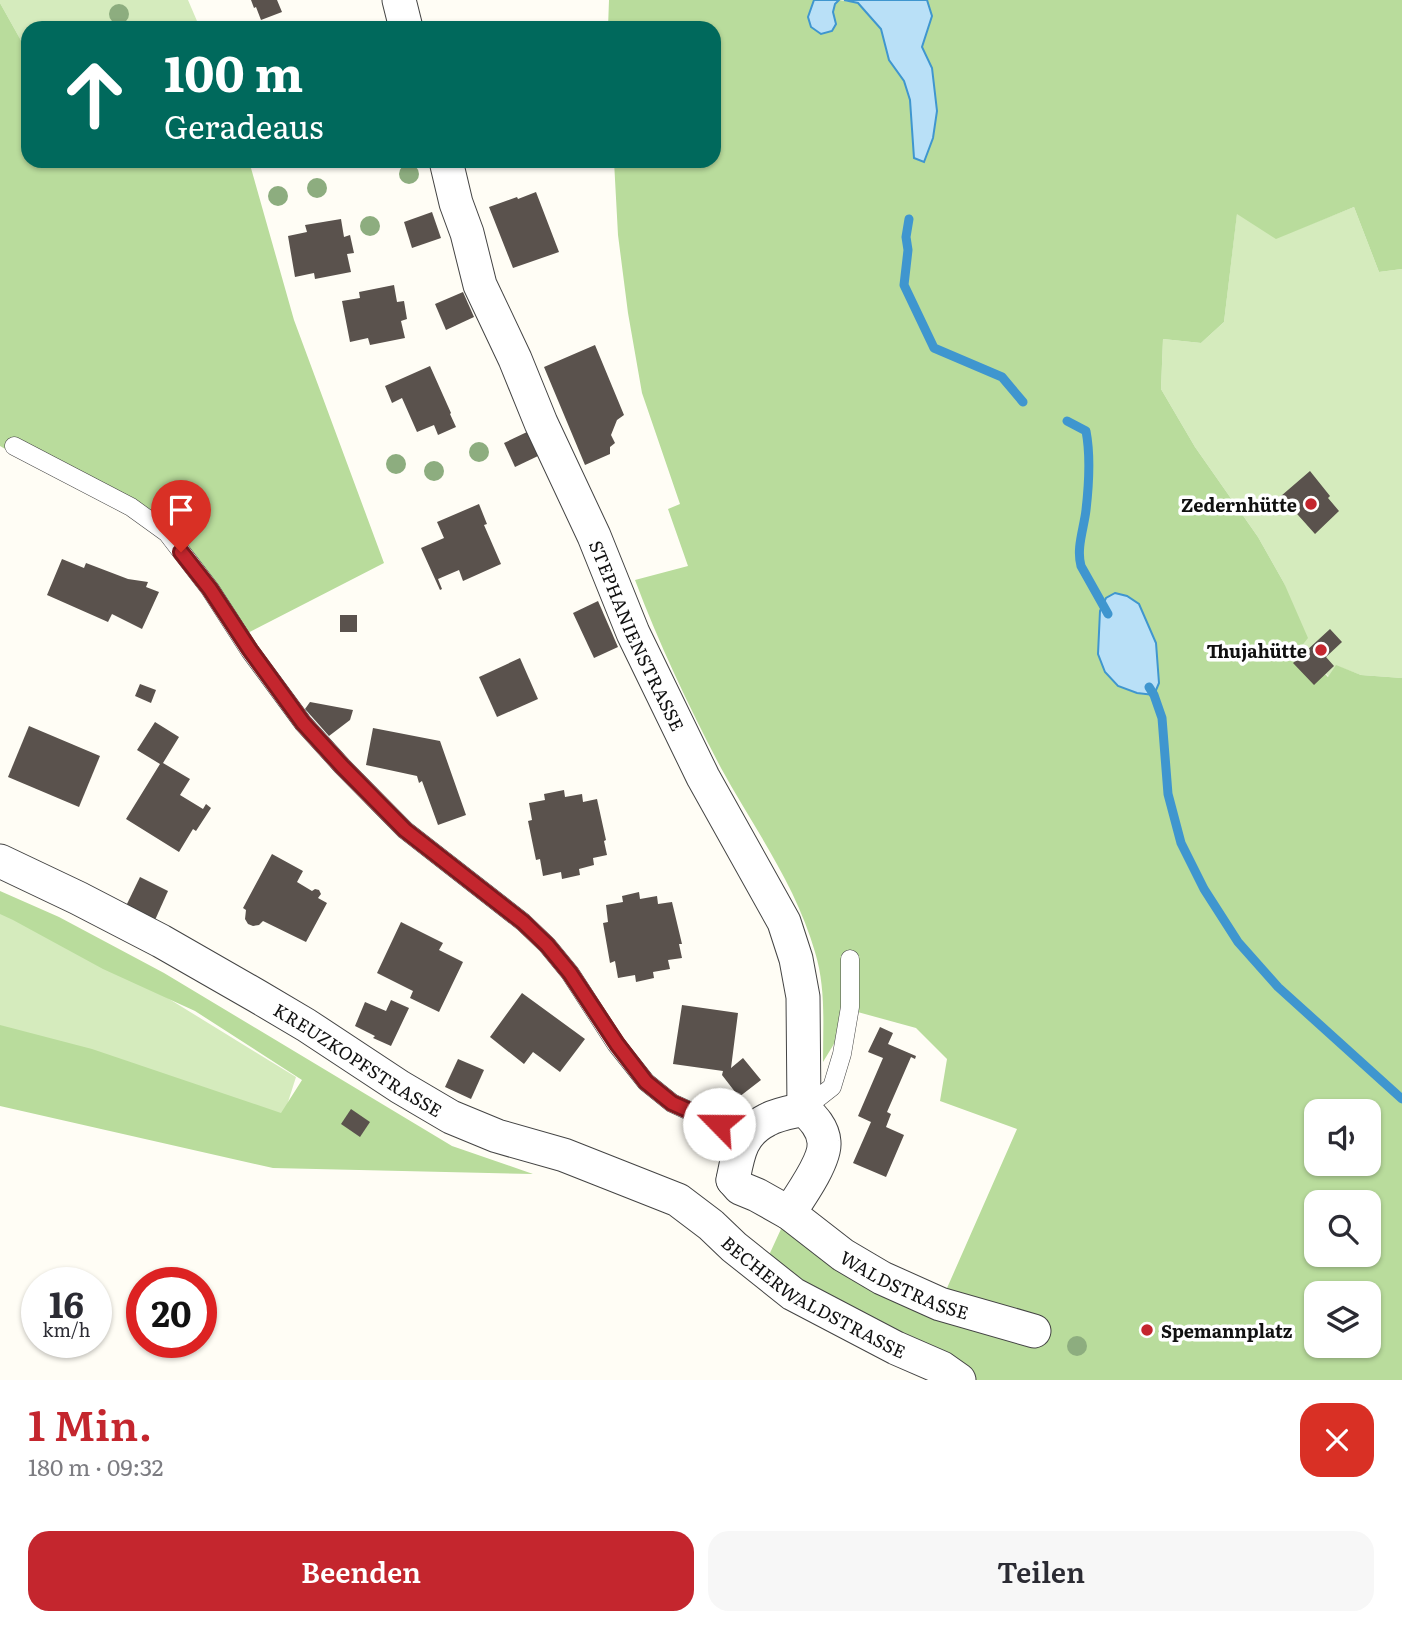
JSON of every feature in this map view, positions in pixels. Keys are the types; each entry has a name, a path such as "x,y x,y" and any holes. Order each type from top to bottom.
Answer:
{"street":[{"path":"399,0 404,21"},
{"name":"STEPHANIENSTRASSE","path":"448,168 480,285 594,536 634,633 703,777 784,922 796,959 803,997 804,1109"},
{"name":"KREUZKOPFSTRASSE","path":"0,861 78,898 245,989 451,1117 497,1136 564,1155 678,1200"},
{"path":"804,1109 818,1124 824,1143 818,1163 789,1213 740,1188 733,1180 737,1157 746,1137 767,1119 804,1109"},
{"path":"678,1200 714,1190 733,1180"},
{"name":"BECHERWALDSTRASSE","path":"678,1200 793,1294 896,1349 942,1368 959,1380"},
{"name":"WALDSTRASSE","path":"789,1213 842,1255 882,1278 940,1304 1034,1331"}],"lane":[{"path":"14,446 142,513 167,533 210,589 303,723 342,766 405,830 523,922 547,945 570,973 646,1082 672,1103 746,1137"},
{"path":"804,1109 832,1087 839,1065 850,1007 850,959"}],"green space":[{"path":"0,0 188,0 197,21 21,21 21,40"},
{"path":"609,0 814,0 809,17 833,12 835,3 839,0 858,3 881,29 889,60 904,81 910,100 914,158 932,69 922,47 932,16 927,0 1402,0 1402,269 1379,272 1354,207 1276,239 1237,214 1224,322 1201,343 1163,339 1161,389 1195,447 1258,537 1284,583 1308,638 1300,648 1328,677 1336,665 1361,675 1402,678 1402,1380 966,1380 764,1266 787,1216 940,1304 1017,1129 940,1101 947,1059 916,1028 854,1011 823,1062 821,979 807,927 786,880 697,722 664,652 635,580 688,566 668,509 680,504 642,393 618,235 614,168 721,168 721,21 608,21"},
{"path":"0,3 21,40 21,168 251,168 294,320 384,563 234,640 165,538 128,512 56,478 0,446"},
{"path":"1354,207 1379,272 1402,269 1402,678 1361,675 1337,666 1329,677 1300,647 1284,583 1258,537 1195,447 1161,389 1163,339 1201,343 1224,322 1237,213 1276,238"},
{"path":"0,891 59,917 164,973 452,1146 533,1174 273,1168 0,1106 0,1025 92,1049 281,1113 302,1080 195,1011 103,969 0,914"},
{"path":"0,895 296,1077 282,1121 0,1047"}],"water":[{"path":"814,0 839,0 833,12 836,24 832,31 821,34 811,27 808,17"},
{"path":"844,0 927,0 932,16 922,47 932,68 937,111 933,138 924,162 914,158 910,100 904,81 889,60 881,29 858,3"},
{"path":"1115,593 1127,596 1139,604 1156,643 1159,683 1154,695 1137,693 1118,686 1105,672 1098,654 1100,611 1106,598"}],"building":[{"path":"251,0 277,0 282,12 261,20"},
{"path":"536,192 559,252 513,268 489,207"},
{"path":"432,212 441,238 412,248 404,222"},
{"path":"341,219 344,237 350,235 354,253 347,254 351,272 315,279 314,273 295,277 288,236 307,232 305,225"},
{"path":"394,285 397,302 404,301 407,319 401,321 405,338 370,345 368,338 350,342 342,301 360,298 359,292"},
{"path":"463,292 474,317 446,330 435,304"},
{"path":"595,345 624,415 617,420 611,435 615,443 610,447 610,454 585,465 544,367"},
{"path":"430,366 456,427 438,435 434,425 417,432 402,398 392,403 385,386"},
{"path":"527,432 538,456 515,467 504,443"},
{"name":"Zedernhütte","path":"1310,471 1339,511 1315,534 1281,496"},
{"path":"479,504 487,524 484,525 501,564 463,581 459,570 438,579 442,589 440,590 421,548 444,538 437,522"},
{"path":"62,559 84,568 86,563 128,579 148,582 146,587 159,592 142,629 112,614 108,622 47,595"},
{"path":"598,601 618,647 594,658 573,613"},
{"path":"340,615 357,615 357,632 340,632"},
{"name":"Thujahütte","path":"1330,629 1342,642 1326,657 1334,666 1314,685 1293,663"},
{"path":"520,658 538,699 497,717 479,677"},
{"path":"140,684 156,690 151,703 135,696"},
{"path":"310,702 353,710 350,720 329,736 305,709"},
{"path":"155,722 179,737 163,763 190,779 180,795 203,809 206,804 211,808 196,831 193,829 179,852 126,819 160,764 137,750"},
{"path":"29,726 100,756 79,807 8,777"},
{"path":"373,728 440,741 466,815 438,825 422,781 419,783 417,776 366,765"},
{"path":"564,790 565,797 582,794 583,802 597,799 607,855 593,858 594,865 579,869 580,875 562,879 561,872 543,876 540,859 536,860 528,821 532,820 529,803 545,800 544,794"},
{"path":"272,854 303,871 297,882 312,891 319,890 321,894 318,898 327,903 306,942 263,921 253,926 245,919 246,910 243,908"},
{"path":"140,877 168,891 155,920 126,906"},
{"path":"639,892 640,899 657,896 658,904 672,902 682,944 679,944 682,958 668,960 670,969 653,972 654,978 636,982 635,975 618,978 615,961 610,963 603,923 608,922 606,905 623,902 622,896"},
{"path":"401,922 443,943 439,950 463,962 439,1012 410,998 413,991 377,973"},
{"path":"522,993 585,1039 560,1072 533,1052 524,1064 490,1037"},
{"path":"391,1000 409,1008 391,1046 355,1026 365,1002 386,1011"},
{"path":"682,1005 738,1013 731,1068 743,1058 761,1080 739,1097 722,1075 723,1071 673,1064"},
{"path":"880,1027 893,1033 888,1044 916,1056 915,1059 911,1057 887,1112 891,1114 886,1127 904,1135 886,1177 853,1163 871,1122 858,1116 883,1058 868,1052"},
{"path":"458,1059 484,1070 471,1099 445,1087"},
{"path":"351,1109 370,1122 360,1137 341,1124"}],"waterway":[{"path":"909,219 904,285 934,348 1002,377 1023,402"},
{"path":"1067,421 1086,431 1089,480 1080,559 1081,566 1108,614"},
{"path":"1149,687 1162,718 1168,794 1181,843 1204,889 1238,942 1278,987 1402,1099"}],"place":[{"name":"Zedernhütte","path":"1311,504"},
{"name":"Thujahütte","path":"1321,650"},
{"name":"Spemannplatz","path":"1147,1330"}],"route":[{"path":"181,552 210,589 303,723 342,766 405,830 523,922 547,945 570,973 646,1082 672,1103 719,1124"}]}
